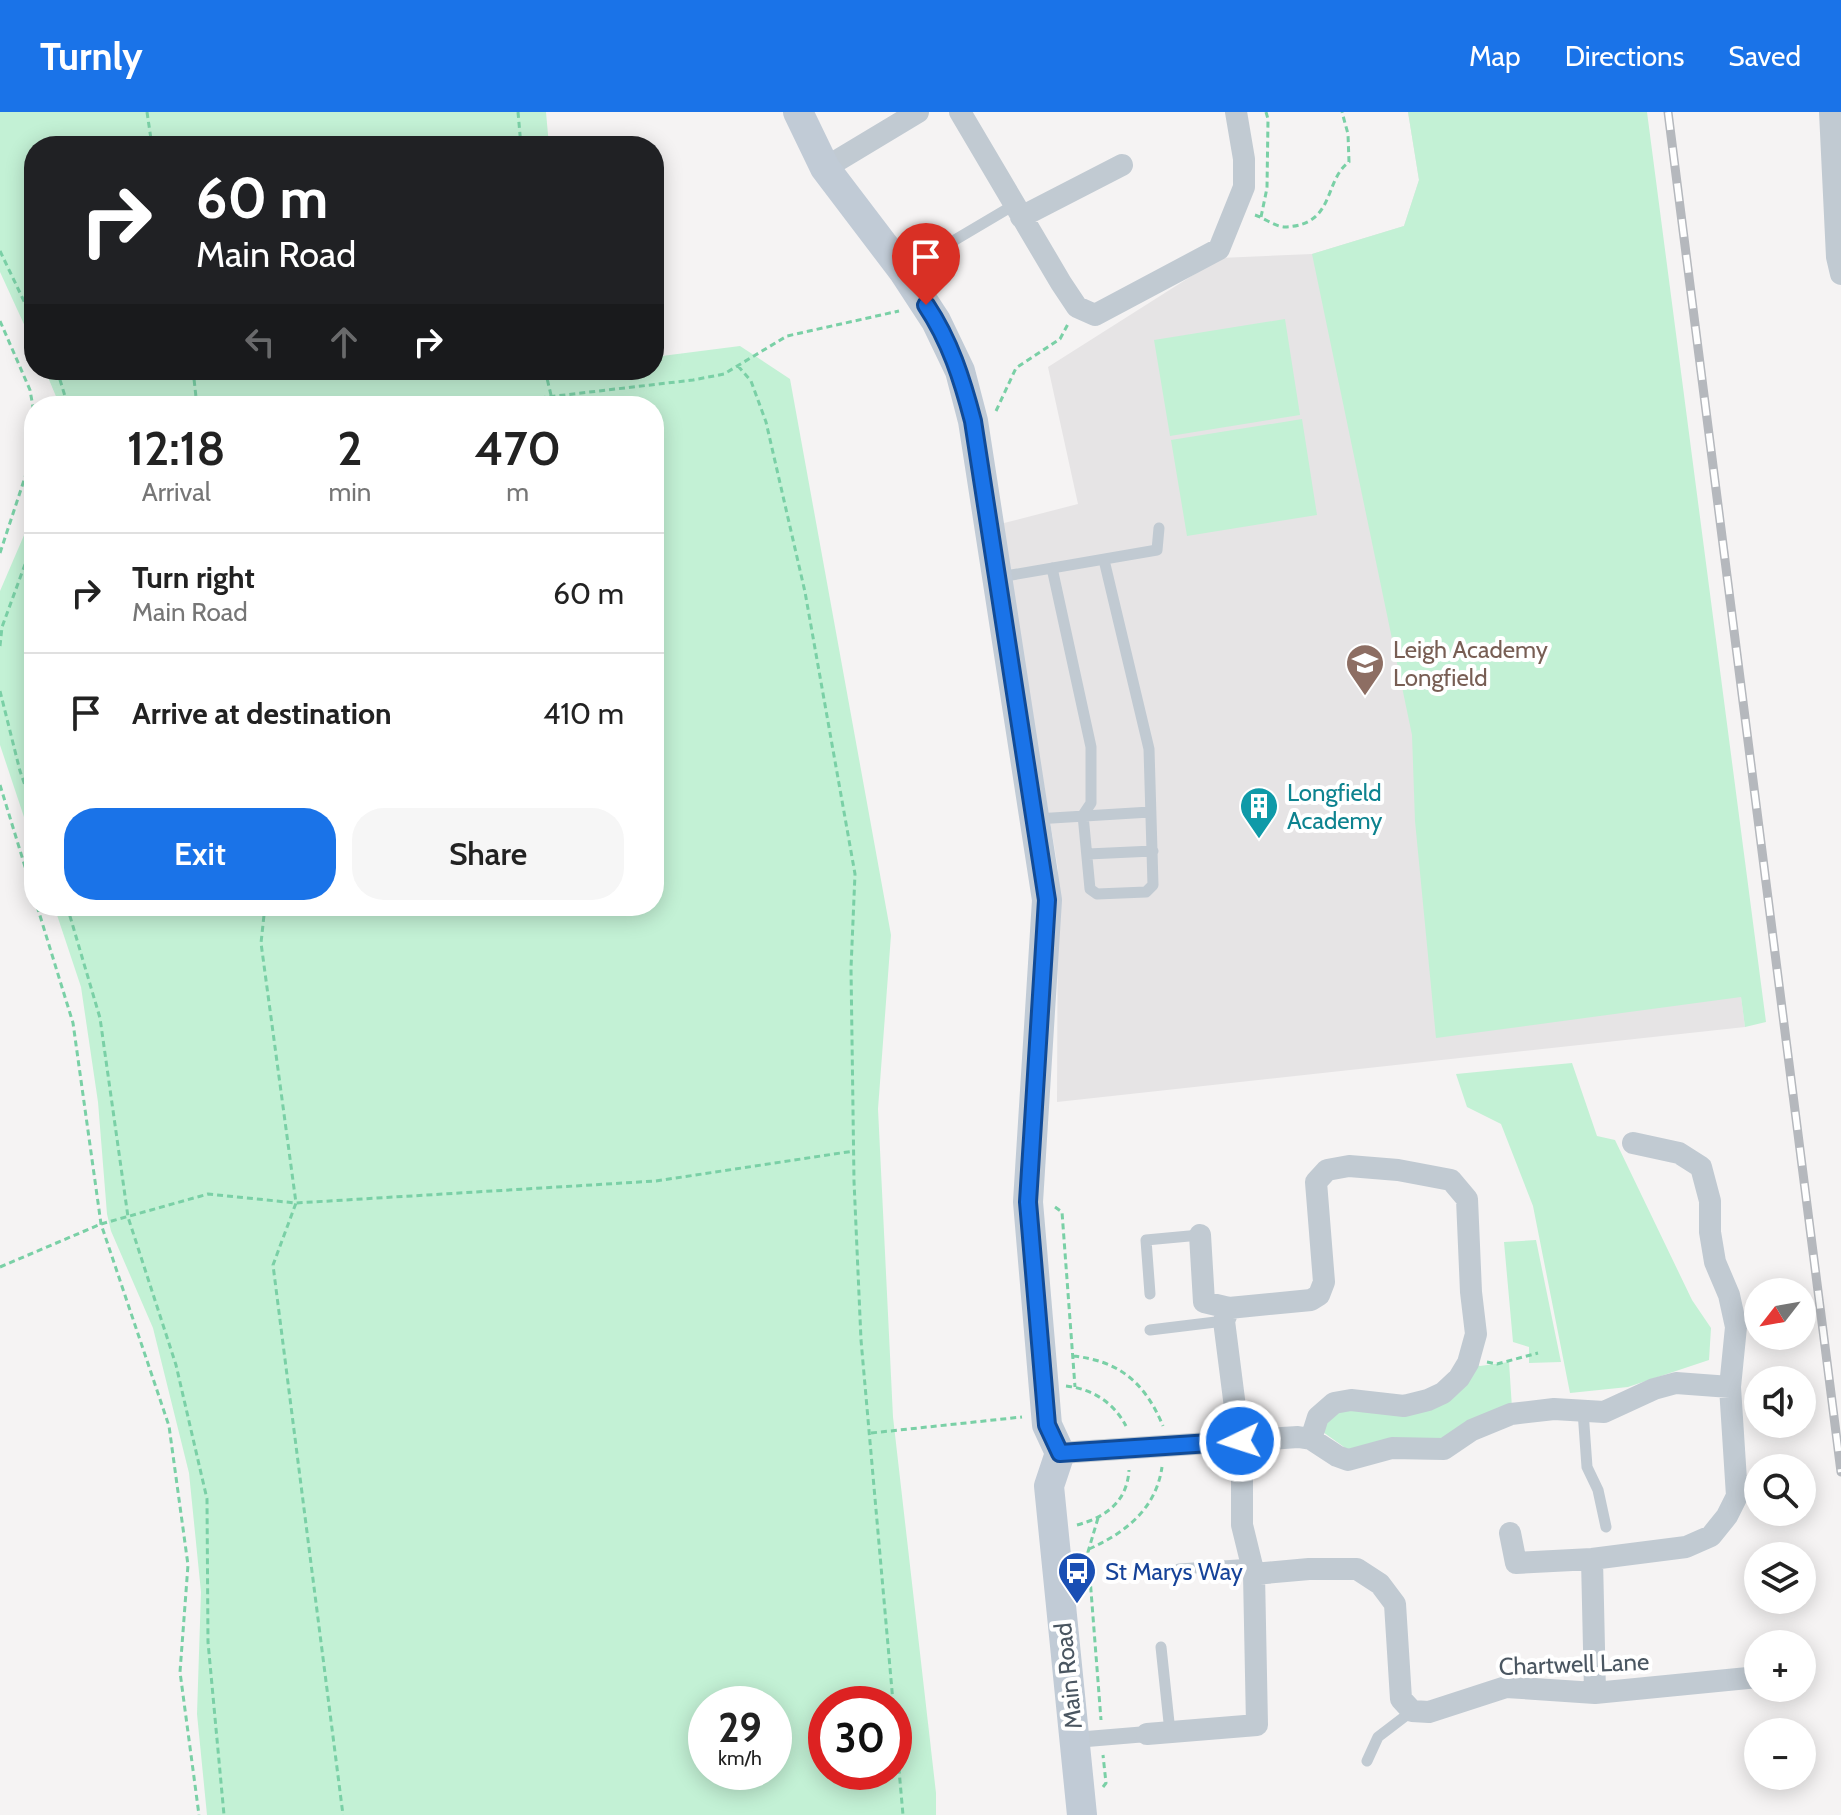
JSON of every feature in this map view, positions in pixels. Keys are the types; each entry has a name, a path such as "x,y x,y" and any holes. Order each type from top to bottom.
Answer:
{"main road":[{"path":"798,112 825,168 904,272 936,321 960,371 976,441 1047,900 1028,1189 1047,1425 1060,1453"},
{"name":"Main Road","path":"1060,1453 1049,1486 1088,1739 1082,1813"}],"street":[{"path":"825,168 918,112"},
{"path":"960,112 1077,307 1095,315 1219,249 1244,187 1244,159 1236,112"},
{"path":"1830,112 1836,164 1837,257 1841,274"},
{"path":"1018,211 1122,165"},
{"path":"1510,1533 1516,1563 1592,1559 1686,1547 1711,1536 1727,1516 1737,1496 1730,1387 1736,1327 1729,1295 1715,1262 1710,1232 1710,1201 1701,1167 1679,1153 1633,1143"},
{"path":"1200,1235 1204,1302 1227,1315 1311,1300 1319,1295 1324,1282 1316,1182 1327,1170 1349,1166 1398,1170 1451,1180 1467,1199 1471,1292 1476,1329 1473,1353 1468,1363 1447,1390 1421,1402 1395,1406 1351,1400 1331,1404 1318,1417 1311,1439"},
{"path":"1088,1739 1257,1725 1253,1569 1242,1525 1243,1479 1227,1315"},
{"path":"1060,1453 1292,1437 1311,1439 1337,1456 1351,1460 1392,1448 1444,1449 1472,1430 1511,1414 1554,1409 1608,1411 1646,1392 1672,1384 1730,1387"},
{"path":"1592,1559 1595,1693"},
{"path":"1253,1569 1357,1569 1380,1584 1395,1604 1401,1699 1412,1711"},
{"name":"Chartwell Lane","path":"1412,1711 1429,1712 1506,1687 1595,1693 1744,1688"}],"lane":[{"path":"943,247 1018,211"},
{"path":"996,578 1157,550 1159,528"},
{"path":"1052,568 1091,747 1091,803 1083,815 1090,889 1093,893 1146,892 1153,885 1149,749 1104,560"},
{"path":"1036,819 1150,812"},
{"path":"1088,854 1153,851"},
{"path":"1150,1294 1146,1240 1200,1235"},
{"path":"1150,1330 1227,1315"},
{"path":"1583,1411 1587,1467 1598,1490 1606,1527"},
{"path":"1179,1569 1253,1569"},
{"path":"1161,1647 1170,1732"},
{"path":"1367,1761 1378,1737 1412,1711"}],"path":[{"path":"147,112 151,136"},
{"path":"518,112 520,136"},
{"path":"1261,217 1267,188 1266,112"},
{"path":"1236,209 1283,228 1308,220 1325,208 1340,168 1349,162 1348,134 1342,112"},
{"path":"0,251 24,301"},
{"path":"544,396 724,374 787,336 926,305"},
{"path":"976,441 988,428 1016,368 1060,339 1077,307"},
{"path":"0,321 24,376"},
{"path":"738,366 751,381 766,422 805,592 855,874 851,968 861,1340 903,1815"},
{"path":"547,380 551,395"},
{"path":"0,553 24,480"},
{"path":"0,646 2,627 24,567"},
{"path":"0,691 24,782"},
{"path":"0,785 24,863"},
{"path":"40,916 73,1023 101,1224 169,1426 188,1565 180,1672 199,1815"},
{"path":"70,916 100,1018 128,1217 176,1365 207,1499 208,1642 224,1815"},
{"path":"264,916 261,943 296,1203 273,1265 343,1815"},
{"path":"0,1267 101,1224 208,1194 296,1203 656,1181 854,1151"},
{"path":"1028,1189 1062,1212 1075,1387"},
{"path":"1468,1363 1497,1364 1538,1353"},
{"path":"1073,1356 1097,1358 1125,1372 1155,1406 1163,1426 1151,1428"},
{"path":"870,1433 1046,1415"},
{"path":"1089,1549 1124,1531 1139,1516 1160,1482 1162,1466 1151,1467"},
{"path":"1129,1469 1140,1468"},
{"path":"1082,1813 1106,1783 1088,1739 1089,1549 1098,1518"}],"shaded area":[{"name":"Leigh Academy Longfield","path":"1408,112 1626,112 1745,1027 1057,1102 1058,869 1000,524 1078,504 1048,367 1220,258 1312,254 1404,226 1419,180"}],"green space":[{"path":"0,112 546,112 548,136 24,136 24,324 0,272"},
{"path":"1408,112 1647,112 1766,1022 1745,1027 1741,997 1436,1038 1415,821 1412,735 1312,254 1404,226 1419,180"},
{"path":"1285,319 1300,415 1170,436 1154,340"},
{"path":"740,346 790,379 891,935 878,1109 893,1417 936,1815 207,1815 197,1714 201,1592 189,1473 153,1328 111,1231 98,1102 81,987 57,916 664,916 664,396 56,396 49,380 664,380 664,356"},
{"path":"1302,419 1317,515 1187,536 1171,440"},
{"path":"24,535 24,817 0,745 0,591"},
{"path":"1572,1063 1597,1136 1615,1140 1692,1300 1711,1328 1709,1360 1628,1387 1570,1393 1533,1206 1501,1124 1467,1107 1456,1074"},
{"path":"1536,1240 1561,1362 1529,1363 1529,1347 1513,1342 1504,1242"},
{"path":"1509,1362 1512,1408 1453,1436 1351,1452 1323,1432 1337,1408 1398,1412 1474,1364"}],"railway":[{"path":"1668,112 1841,1472"}],"place":[{"name":"Leigh Academy Longfield","path":"1365,697"},
{"name":"Longfield Academy","path":"1259,840"},
{"name":"St Marys Way","path":"1077,1605"}],"route":[{"path":"926,305 960,371 973,421 1047,900 1028,1202 1047,1425 1060,1453 1240,1441"}]}
